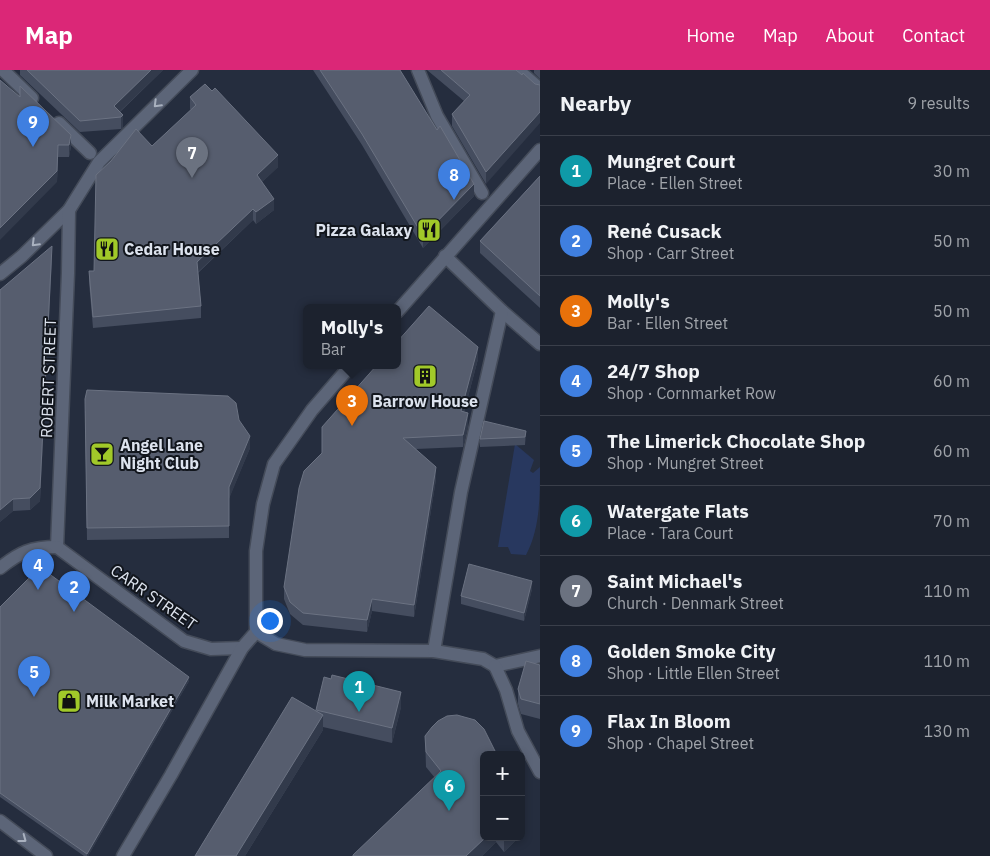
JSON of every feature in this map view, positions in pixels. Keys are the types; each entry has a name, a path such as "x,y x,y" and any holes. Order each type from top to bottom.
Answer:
{"street":[{"path":"3,70 90,153"},
{"path":"0,274 22,256 69,210 99,162 192,70"},
{"path":"418,70 438,116 482,193"},
{"path":"518,70 540,90"},
{"path":"401,307 540,150"},
{"name":"ROBERT STREET","path":"57,547 69,210"},
{"path":"445,256 502,311 540,344"},
{"path":"434,651 461,492 502,311"},
{"path":"123,856 242,648 256,632 256,551 262,504 274,464 312,410 348,369"},
{"path":"0,568 18,554 46,547 57,547"},
{"name":"CARR STREET","path":"57,547 184,641 212,649 242,648"},
{"path":"256,632 276,644 305,650 434,651 482,659 495,666 506,690 518,731 540,772"},
{"path":"495,666 540,656"},
{"path":"0,821 46,856"}],"shaded area":[{"path":"515,444 534,460 530,471 533,473 540,467 537,524 526,555 511,554 508,547 498,547"}],"building":[{"path":"27,70 151,70 114,106 123,115 121,117 80,121"},
{"path":"320,70 400,70 437,130 440,126 474,184 423,236 362,134"},
{"path":"441,70 516,70 522,75 523,73 535,84 540,85 540,112 486,172 452,114 470,95"},
{"path":"0,80 20,97 20,86 71,135 69,145 58,145 57,171 0,228"},
{"path":"205,84 212,91 215,88 278,155 257,175 274,199 256,212 253,209 197,262 201,306 93,317 89,271 94,271 96,175 111,161 136,129 152,146 196,105 190,97"},
{"path":"540,176 540,296 480,241"},
{"path":"52,246 40,488 30,498 13,499 0,510 0,290"},
{"path":"429,306 478,347 461,411 468,413 463,435 403,438 436,467 414,605 372,599 367,620 303,613 290,602 284,587 299,488 304,471 322,453 322,427 373,369 401,369 401,338"},
{"path":"87,390 228,396 236,403 239,420 250,436 229,487 229,526 87,528 85,399"},
{"path":"484,421 526,431 525,437 480,439"},
{"path":"469,564 532,581 524,613 461,596"},
{"path":"40,567 189,677 87,854 0,793 0,607"},
{"path":"526,661 540,665 540,704 521,699 518,689"},
{"path":"332,675 401,692 392,728 316,710 324,677 331,679"},
{"path":"292,697 323,715 236,856 195,856"},
{"path":"457,715 475,720 484,729 495,751 480,751 480,841 482,841 466,856 353,856 441,771 426,752 425,736 438,721 447,716"}],"place":[{"name":"Flax In Bloom","path":"33,147"},
{"name":"Saint Michael's","path":"192,178"},
{"name":"Golden Smoke City","path":"454,200"},
{"name":"Pizza Galaxy","path":"429,230"},
{"name":"Cedar House","path":"107,249"},
{"name":"Barrow House","path":"425,376"},
{"name":"Molly's","path":"352,426"},
{"name":"Angel Lane Night Club","path":"102,454"},
{"name":"24/7 Shop","path":"38,590"},
{"name":"René Cusack","path":"74,612"},
{"name":"The Limerick Chocolate Shop","path":"34,697"},
{"name":"Milk Market","path":"69,701"},
{"name":"Mungret Court","path":"359,712"},
{"name":"Watergate Flats","path":"449,811"}]}
